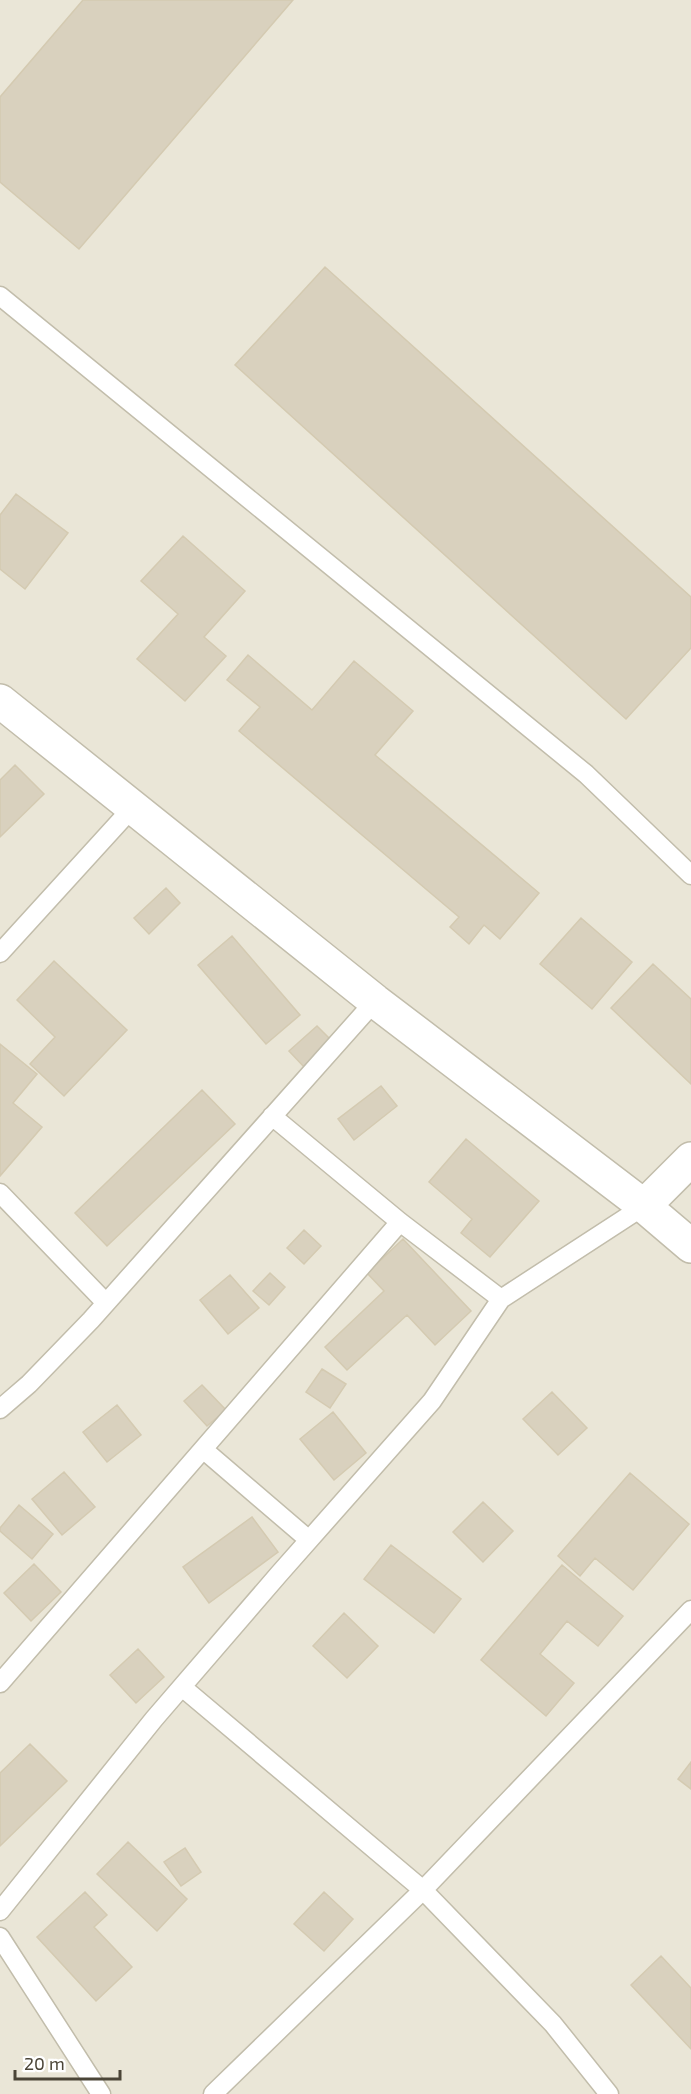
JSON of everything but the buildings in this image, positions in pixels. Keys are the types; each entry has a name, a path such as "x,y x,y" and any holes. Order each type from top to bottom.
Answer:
{"street":[{"path":"0,701 375,1001 644,1206 691,1246"},
{"path":"644,1206 691,1159"}],"lane":[{"path":"0,296 586,774 691,875"},
{"path":"0,953 133,807"},
{"path":"0,1409 29,1384 106,1303 375,1001"},
{"path":"273,1116 400,1222 501,1299"},
{"path":"0,1193 106,1303"},
{"path":"0,1911 182,1687 432,1401 501,1299 644,1206"},
{"path":"0,1683 400,1222"},
{"path":"204,1450 309,1539"},
{"path":"213,2094 423,1890 691,1610"},
{"path":"182,1687 423,1890 553,2024 609,2094"},
{"path":"0,1937 101,2094"}],"shaded area":[{"path":"0,0 691,0 691,2094 0,2094"}]}
